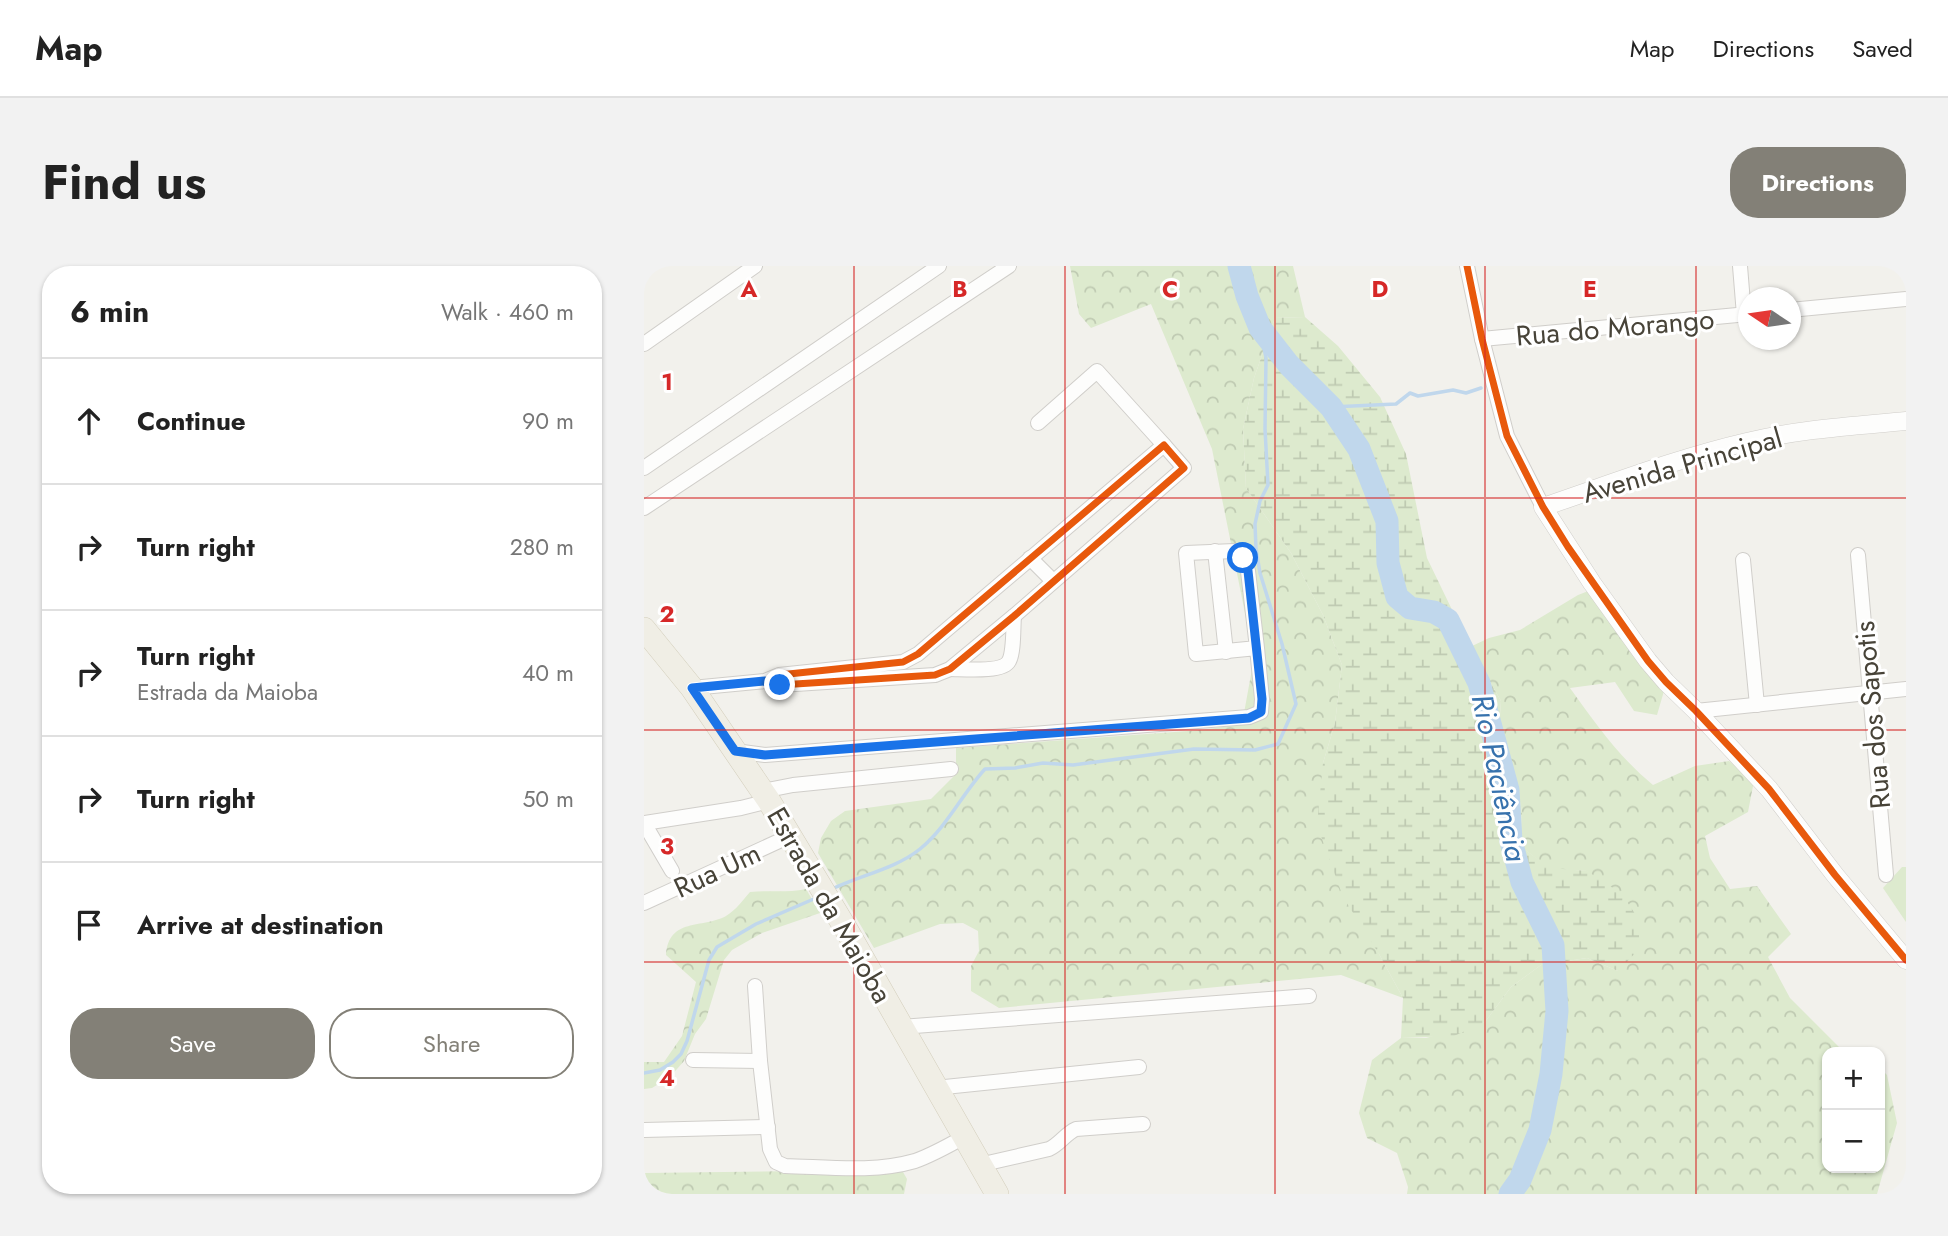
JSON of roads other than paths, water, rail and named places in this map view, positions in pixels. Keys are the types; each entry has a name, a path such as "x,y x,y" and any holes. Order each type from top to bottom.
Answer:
{"main road":[{"name":"Estrada da Maioba","path":"644,629 692,688 766,796 997,1194"}],"street":[{"path":"644,344 755,266"},
{"path":"644,468 939,266"},
{"path":"644,508 1009,266"},
{"path":"1467,266 1482,339 1507,436 1543,507 1592,583 1648,661 1769,789 1835,875 1906,960"},
{"path":"1740,266 1743,287"},
{"path":"1801,309 1906,299"},
{"name":"Rua do Morango","path":"1482,339 1738,315"},
{"path":"765,681 780,685 935,676 950,669 1014,617 1184,468 1097,371 1038,423"},
{"name":"Avenida Principal","path":"1543,507 1746,442 1799,431 1906,421"},
{"path":"692,688 765,681 779,675 903,662 918,654 1164,444"},
{"path":"1215,551 1226,652"},
{"path":"735,751 765,755 1249,718 1261,712 1262,699 1257,648 1248,571 1243,558 1235,551 1186,553 1196,654 1257,648"},
{"name":"Rua dos Sapotis","path":"1858,555 1886,875"},
{"path":"1030,558 1053,582"},
{"path":"1743,560 1757,705"},
{"path":"950,669 995,669 1009,662 1014,617"},
{"path":"903,662 905,677"},
{"path":"1696,711 1906,689"},
{"path":"672,871 644,823 741,808 793,785 951,769"},
{"name":"Rua Um","path":"644,903 790,836"},
{"path":"755,986 760,1061 768,1127 776,1163 785,1166 881,1167 915,1161 964,1137"},
{"path":"901,1027 1308,996"},
{"path":"693,1060 760,1061"},
{"path":"935,1088 1139,1067"},
{"path":"979,1165 1049,1149 1076,1129 1143,1124"},
{"path":"644,1129 768,1127"}],"waterway":[{"name":"Rio Paciência","path":"1239,266 1260,328 1289,365 1331,407 1359,449 1387,521 1388,563 1397,597 1410,608 1434,612 1448,620 1479,683 1508,790 1511,841 1522,882 1553,945 1557,1011 1551,1074 1540,1130 1520,1180 1510,1194"},
{"path":"832,889 889,867 920,849 938,831 985,769 1043,763 1073,765 1194,749 1255,750 1278,744 1296,704 1282,644 1260,573 1256,549 1255,524 1260,501 1268,485 1265,429 1266,358 1260,328"},
{"path":"1331,407 1396,404 1410,393 1418,396 1453,390 1466,393 1481,388"},
{"path":"644,1073 660,1070 681,1054 709,960 717,947 756,924 816,898"}]}
